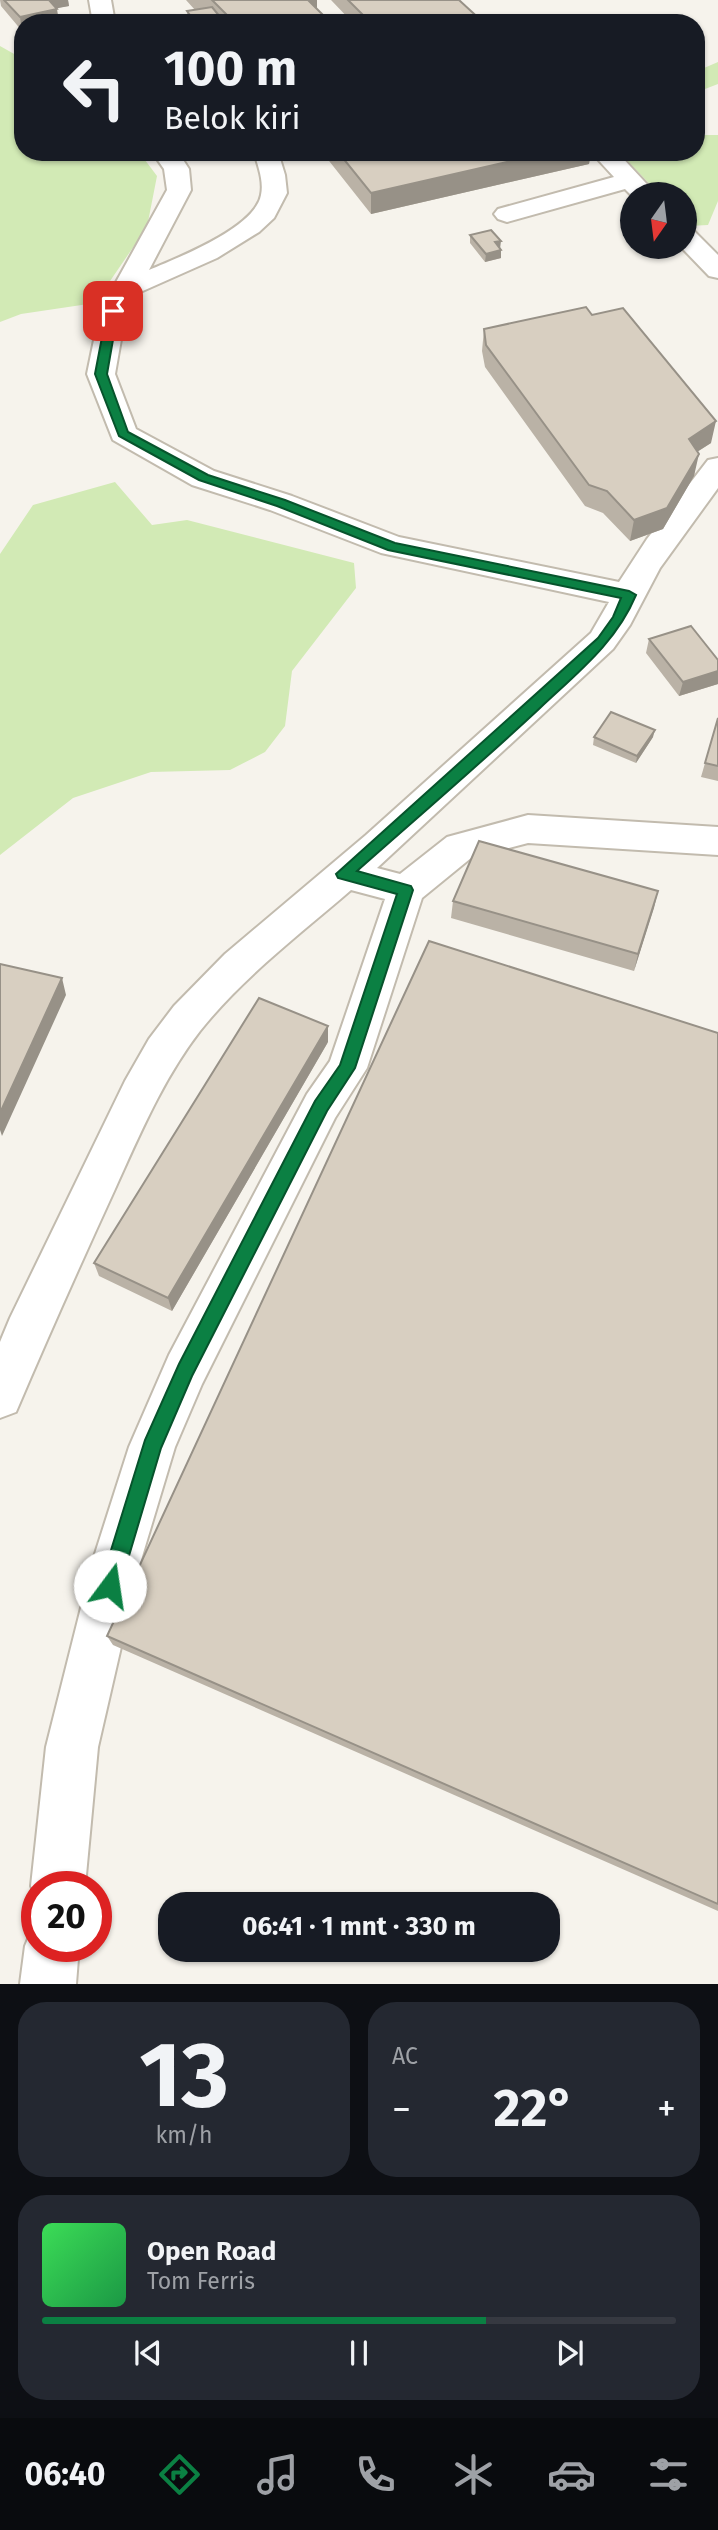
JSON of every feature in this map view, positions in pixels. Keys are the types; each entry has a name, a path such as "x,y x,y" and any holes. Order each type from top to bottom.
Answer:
{"street":[{"path":"174,161 179,174 179,190 113,311 101,374 123,434 203,478 281,503 393,547 629,595"},
{"path":"124,289 208,253 256,222 273,201 274,176 268,161"},
{"path":"612,161 632,182"},
{"path":"506,214 620,191"},
{"path":"697,248 718,270"},
{"path":"0,1396 32,1320 139,1093 163,1051 188,1018 238,965 513,725 602,641 619,618 632,586 654,552 718,467"},
{"path":"60,1871 72,1747 117,1560 152,1447 186,1370 321,1106 347,1068 406,890 460,847 528,829 718,841"},
{"path":"344,874 406,890"},
{"path":"48,1984 50,1962"}],"green space":[{"path":"0,46 14,54 14,161 146,161 157,176 147,227 95,303 21,314 0,322"},
{"path":"718,62 718,84 705,89 705,68"},
{"path":"705,135 718,135 718,201 708,225 697,226 697,182 648,182 628,161 705,161"},
{"path":"115,482 152,525 187,520 354,563 356,588 292,671 285,726 265,752 230,770 151,772 73,798 0,855 0,554 33,505"}],"building":[{"path":"4,0 49,0 57,9 34,14 17,14"},
{"path":"212,0 308,0 322,14 226,14"},
{"path":"348,0 459,0 474,14 362,14"},
{"path":"212,7 218,14 189,14 187,11"},
{"path":"345,161 511,161 371,193"},
{"path":"491,230 501,241 495,242 501,250 486,254 470,235"},
{"path":"586,307 592,315 623,308 716,421 689,439 699,454 667,508 634,520 607,491 589,485 486,345 484,329"},
{"path":"691,626 718,660 718,671 683,682 649,639"},
{"path":"611,712 655,730 637,756 594,737"},
{"path":"718,718 718,766 705,763"},
{"path":"479,841 658,891 638,954 453,901"},
{"path":"429,941 718,1033 718,1904 107,1636"},
{"path":"0,964 62,978 0,1113"},
{"path":"259,998 328,1026 168,1298 94,1263"}],"route":[{"path":"110,1586 152,1447 186,1370 321,1106 347,1068 358,1037 406,890 344,874 513,725 602,641 612,631 629,595 393,547 281,503 203,478 123,434 101,374 113,311"}]}
